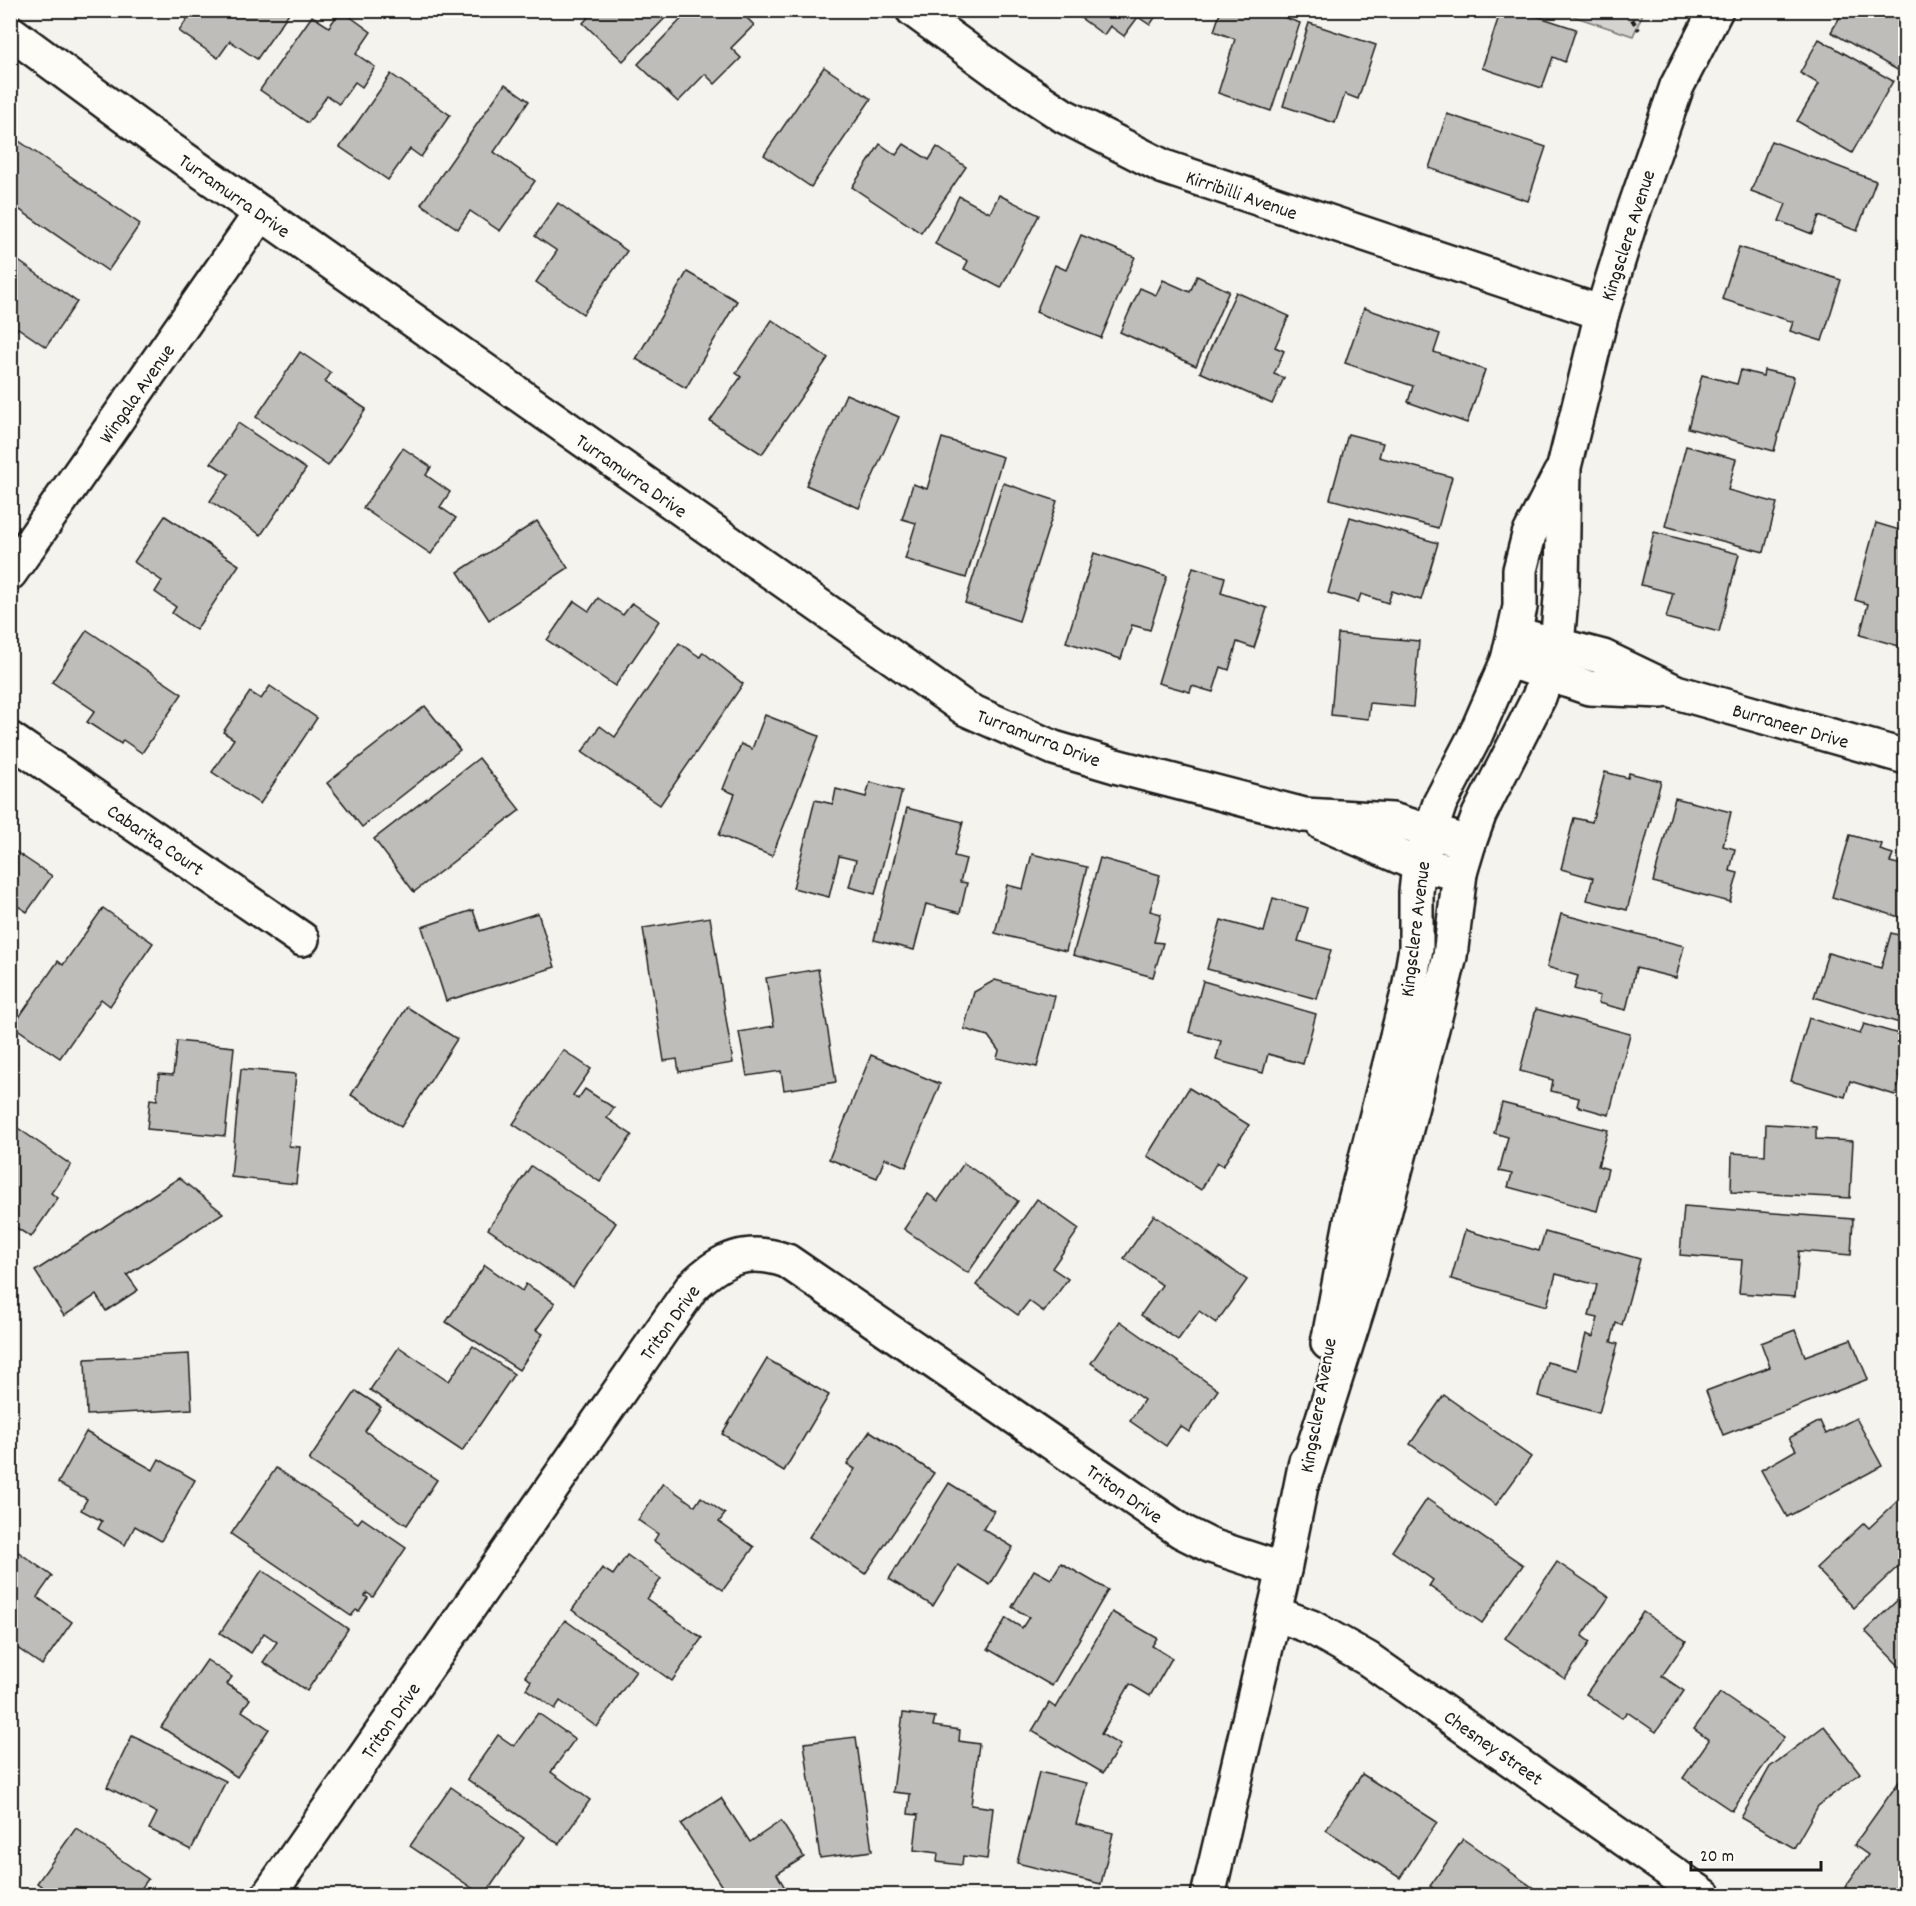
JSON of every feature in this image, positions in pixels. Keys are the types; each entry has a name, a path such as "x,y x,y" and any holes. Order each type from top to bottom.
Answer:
{"street":[{"name":"Kirribilli Avenue","path":"913,10 1009,80 1064,116 1164,167 1602,313"},
{"name":"Kingsclere Avenue","path":"1303,1482 1368,1276 1433,1028 1450,956 1465,858 1479,815 1539,697 1552,660 1562,586 1564,467 1602,313 1632,216 1677,86 1716,10"},
{"name":"Turramurra Drive","path":"10,32 45,60 261,213 966,709 1054,748 1115,766 1304,814 1392,820 1430,832 1465,858"},
{"name":"Wingala Avenue","path":"10,573 261,213"},
{"name":"Kingsclere Avenue","path":"1208,1896 1303,1482 1354,1205 1409,989 1416,948 1416,892 1419,865 1440,803 1480,725 1511,647 1520,607 1520,570 1529,535 1564,467"},
{"name":"Burraneer Drive","path":"1511,647 1552,660 1603,657 1676,692 1905,757"},
{"name":"Cabarita Court","path":"10,739 302,939"},
{"name":"Turramurra Drive","path":"1304,814 1383,852 1419,865 1465,858"},
{"name":"Triton Drive","path":"267,1896 692,1287 709,1270 727,1260 766,1254 787,1261 1181,1531 1211,1546 1284,1570"},
{"name":"Chesney Street","path":"1274,1613 1311,1627 1368,1659 1705,1896"}],"path":[{"path":"1626,10 1639,30"}],"shaded area":[{"path":"1644,10 1633,36 1558,11"}],"building":[{"path":"193,10 291,10 257,59 230,41 218,58 179,31"},
{"path":"341,10 371,32 356,54 375,67 362,87 355,82 339,104 327,96 308,123 260,90 312,16 329,27"},
{"path":"595,10 673,10 623,61 583,23"},
{"path":"690,10 739,10 754,25 731,48 741,58 715,84 705,74 678,102 638,64"},
{"path":"1076,10 1160,10 1150,25 1138,17 1124,36 1110,26 1104,35 1074,13"},
{"path":"1221,10 1263,10 1300,23 1271,111 1218,93 1235,39 1214,31"},
{"path":"1501,10 1518,10 1576,29 1565,62 1553,57 1542,88 1482,68"},
{"path":"1844,10 1906,10 1906,75 1831,32"},
{"path":"1309,23 1376,45 1358,99 1345,94 1335,123 1283,106"},
{"path":"1819,39 1893,81 1852,153 1797,121 1819,84 1800,73"},
{"path":"824,67 871,99 811,187 764,155"},
{"path":"391,74 450,115 421,157 410,149 388,180 340,147"},
{"path":"505,84 529,101 494,152 535,181 500,231 470,211 458,229 421,204"},
{"path":"1447,114 1546,147 1528,201 1429,168"},
{"path":"19,141 140,224 108,271 10,203 10,153"},
{"path":"1771,141 1876,181 1857,231 1819,216 1812,234 1779,221 1786,204 1751,191"},
{"path":"880,144 896,155 904,144 929,160 937,147 966,167 921,233 852,187"},
{"path":"999,195 1039,215 1001,288 964,269 968,261 935,244 959,196 990,213"},
{"path":"558,203 627,251 583,314 536,282 557,251 535,236"},
{"path":"1081,235 1135,257 1101,338 1036,312 1055,265 1066,270"},
{"path":"1739,247 1841,280 1822,341 1790,331 1793,322 1722,299"},
{"path":"10,255 77,302 46,347 18,328 10,338"},
{"path":"687,272 737,301 686,388 636,359"},
{"path":"1197,276 1229,291 1196,366 1120,332 1140,288 1156,295 1163,280 1190,292"},
{"path":"1236,292 1289,316 1275,347 1284,351 1274,374 1284,378 1272,404 1200,372"},
{"path":"1364,308 1440,334 1434,352 1485,370 1467,423 1408,402 1413,386 1345,363"},
{"path":"772,320 828,358 762,454 710,421 741,377 736,373"},
{"path":"300,352 331,373 325,382 366,409 328,466 256,417"},
{"path":"1741,370 1763,376 1764,370 1794,377 1774,451 1688,428 1702,375 1737,384"},
{"path":"846,394 899,417 859,508 806,485"},
{"path":"238,423 306,469 261,535 210,501 229,474 211,463"},
{"path":"1348,434 1383,443 1379,457 1452,477 1438,528 1330,499"},
{"path":"942,438 1003,457 966,578 905,559 916,523 902,519 913,484 927,489"},
{"path":"1686,446 1736,459 1728,490 1777,503 1764,552 1665,526"},
{"path":"403,448 431,467 426,475 450,492 440,507 456,518 431,554 363,508"},
{"path":"1003,483 1057,501 1019,621 965,603"},
{"path":"165,516 239,565 196,630 172,613 176,607 155,592 162,581 134,562"},
{"path":"1350,517 1438,543 1421,600 1392,591 1388,603 1361,594 1358,602 1328,593"},
{"path":"537,521 568,568 489,620 458,572"},
{"path":"1876,523 1906,532 1906,648 1860,635 1868,604 1855,600"},
{"path":"1654,532 1739,554 1719,632 1666,618 1673,593 1641,585"},
{"path":"1094,553 1167,576 1150,630 1132,625 1121,659 1066,642"},
{"path":"1193,567 1225,577 1221,593 1267,608 1254,648 1237,642 1229,670 1221,667 1213,692 1192,686 1190,692 1158,683"},
{"path":"598,598 623,615 632,603 659,621 615,686 547,640 574,601 589,611"},
{"path":"87,630 182,694 142,753 123,740 121,744 87,722 95,711 52,682"},
{"path":"1338,634 1419,641 1413,707 1370,703 1368,719 1331,715"},
{"path":"679,643 700,657 703,652 743,684 660,805 582,752 600,726 615,737"},
{"path":"270,686 317,718 260,804 212,772 234,739 223,732 250,692 261,699"},
{"path":"425,706 460,750 362,827 327,783"},
{"path":"765,715 819,736 772,856 719,835 735,794 723,789 741,744 752,749"},
{"path":"479,758 520,810 414,892 374,839"},
{"path":"1605,772 1628,778 1629,773 1661,781 1627,910 1587,900 1593,878 1561,869 1574,818 1592,822"},
{"path":"870,782 902,791 875,894 849,887 856,860 839,856 829,897 793,888 815,800 833,804 836,789 866,797"},
{"path":"1675,798 1731,812 1723,846 1735,849 1730,871 1738,873 1730,902 1653,882"},
{"path":"907,808 963,822 954,856 966,859 960,882 967,883 960,913 926,904 914,950 874,940"},
{"path":"1850,835 1882,844 1880,850 1893,854 1890,862 1906,866 1906,919 1832,897"},
{"path":"10,848 52,876 27,912 10,901"},
{"path":"1032,854 1087,867 1066,951 995,933 1007,885 1023,889"},
{"path":"1100,858 1160,875 1150,911 1161,914 1154,942 1163,943 1153,977 1073,955"},
{"path":"1273,898 1308,908 1298,941 1331,950 1317,999 1207,969 1221,920 1264,932"},
{"path":"103,908 153,943 110,1006 101,999 60,1058 13,1026 58,961 63,965"},
{"path":"473,910 480,931 538,913 555,967 446,1001 422,927"},
{"path":"1561,914 1684,946 1676,978 1636,968 1626,1010 1598,1003 1600,996 1574,989 1578,976 1547,967"},
{"path":"710,917 733,1063 679,1072 677,1059 664,1061 643,928"},
{"path":"1891,933 1906,937 1906,1025 1814,997 1828,953 1881,968"},
{"path":"818,969 836,1082 784,1090 781,1071 747,1076 739,1032 774,1026 766,978"},
{"path":"995,980 1055,996 1037,1067 997,1058 999,1051 988,1036 964,1029 974,992"},
{"path":"1203,981 1316,1014 1303,1064 1268,1054 1263,1073 1216,1060 1221,1041 1189,1032"},
{"path":"407,1007 457,1039 401,1127 351,1095"},
{"path":"1536,1009 1630,1034 1609,1115 1577,1106 1579,1098 1551,1091 1553,1080 1520,1071"},
{"path":"1809,1018 1860,1034 1864,1024 1906,1036 1906,1061 1895,1095 1850,1081 1845,1097 1791,1081"},
{"path":"177,1041 234,1047 225,1136 147,1129 150,1099 157,1100 159,1074 173,1075"},
{"path":"563,1050 591,1069 573,1095 578,1099 585,1089 614,1108 607,1118 632,1135 600,1182 513,1124"},
{"path":"871,1055 940,1084 906,1167 885,1158 877,1178 829,1159"},
{"path":"241,1069 296,1074 289,1146 300,1147 296,1184 231,1177"},
{"path":"1189,1088 1249,1125 1223,1166 1217,1162 1201,1190 1147,1156"},
{"path":"1502,1103 1608,1130 1598,1166 1608,1169 1597,1211 1508,1187 1512,1174 1499,1171 1508,1137 1494,1133"},
{"path":"12,1124 71,1165 51,1193 58,1198 31,1237 10,1224"},
{"path":"1766,1124 1816,1127 1816,1139 1853,1141 1850,1198 1731,1192 1732,1153 1765,1155"},
{"path":"964,1163 1018,1201 968,1273 904,1229 928,1194 938,1201"},
{"path":"531,1166 616,1223 573,1287 488,1229"},
{"path":"179,1178 223,1213 127,1275 138,1290 106,1311 96,1295 64,1316 35,1271"},
{"path":"1037,1199 1079,1229 1052,1268 1068,1279 1044,1312 1029,1301 1018,1315 976,1285"},
{"path":"1684,1206 1853,1219 1851,1255 1799,1251 1795,1297 1739,1293 1742,1260 1680,1255"},
{"path":"1154,1215 1247,1280 1216,1323 1199,1311 1178,1340 1141,1315 1162,1285 1124,1258"},
{"path":"1465,1230 1539,1251 1545,1232 1640,1259 1622,1325 1616,1323 1611,1342 1618,1344 1599,1413 1538,1396 1547,1362 1577,1370 1586,1334 1593,1337 1598,1318 1589,1316 1597,1285 1556,1274 1547,1306 1451,1279"},
{"path":"485,1265 522,1291 526,1284 555,1303 536,1330 543,1334 519,1370 446,1322"},
{"path":"1120,1321 1218,1390 1189,1432 1180,1426 1166,1446 1130,1421 1144,1400 1091,1363"},
{"path":"1795,1330 1805,1356 1851,1339 1868,1379 1723,1435 1706,1391 1770,1367 1761,1343"},
{"path":"473,1346 514,1374 462,1451 370,1390 399,1347 449,1381"},
{"path":"189,1354 192,1409 87,1415 85,1359"},
{"path":"767,1359 829,1395 784,1471 722,1434"},
{"path":"356,1391 381,1407 365,1431 437,1480 407,1525 309,1460"},
{"path":"1444,1395 1531,1457 1496,1505 1410,1444"},
{"path":"1856,1418 1882,1466 1787,1517 1761,1470 1796,1450 1789,1438 1820,1421 1826,1434"},
{"path":"870,1431 934,1473 865,1574 809,1537 855,1469 847,1464"},
{"path":"86,1432 153,1470 159,1459 195,1480 161,1541 135,1526 125,1545 98,1529 102,1521 81,1510 87,1499 58,1483"},
{"path":"276,1468 358,1523 362,1518 406,1548 373,1597 367,1593 365,1596 368,1598 359,1611 356,1610 351,1616 231,1534"},
{"path":"663,1483 695,1506 701,1497 725,1514 719,1522 754,1547 723,1590 654,1541 658,1534 638,1520"},
{"path":"949,1483 994,1511 983,1529 1013,1547 990,1585 958,1565 933,1606 889,1579"},
{"path":"1906,1493 1906,1559 1854,1608 1816,1568 1864,1523 1869,1528"},
{"path":"1427,1499 1523,1565 1482,1623 1429,1586 1433,1580 1392,1551"},
{"path":"10,1546 52,1576 37,1597 72,1622 42,1665 10,1643"},
{"path":"627,1555 661,1579 647,1599 702,1638 672,1681 572,1610 602,1568 613,1575"},
{"path":"1557,1562 1609,1597 1582,1636 1590,1642 1565,1679 1505,1638"},
{"path":"1061,1563 1108,1590 1052,1686 988,1649 1006,1618 1022,1628 1029,1617 1012,1607 1034,1570 1051,1579"},
{"path":"262,1570 348,1629 307,1691 263,1662 277,1642 264,1633 251,1653 220,1633"},
{"path":"1906,1592 1906,1673 1865,1631"},
{"path":"1112,1612 1157,1638 1152,1646 1172,1658 1150,1696 1130,1684 1101,1734 1120,1745 1103,1773 1032,1731 1049,1703 1056,1708"},
{"path":"1643,1612 1686,1641 1662,1676 1684,1691 1656,1732 1627,1712 1622,1718 1586,1694"},
{"path":"565,1620 636,1671 597,1727 560,1701 555,1709 526,1689 531,1681 525,1676"},
{"path":"207,1660 232,1677 227,1684 250,1699 242,1711 269,1729 237,1777 161,1727"},
{"path":"1720,1693 1784,1737 1732,1811 1683,1778 1709,1740 1694,1729"},
{"path":"538,1713 575,1739 551,1772 590,1800 559,1844 467,1779 498,1735 514,1746"},
{"path":"903,1713 935,1717 933,1726 960,1730 959,1741 979,1744 971,1805 993,1808 987,1859 963,1856 962,1865 937,1862 938,1853 914,1850 918,1815 908,1814 910,1794 893,1792"},
{"path":"1824,1726 1860,1773 1818,1806 1794,1848 1741,1818 1770,1767"},
{"path":"132,1736 226,1781 191,1850 149,1829 157,1813 107,1787"},
{"path":"856,1737 872,1851 820,1858 804,1743"},
{"path":"1039,1772 1087,1783 1076,1824 1113,1833 1101,1884 1017,1863"},
{"path":"1362,1774 1437,1822 1400,1878 1326,1830"},
{"path":"1903,1776 1906,1778 1906,1896 1857,1896 1845,1887 1868,1855 1854,1845"},
{"path":"451,1787 524,1838 484,1896 410,1846"},
{"path":"721,1798 750,1842 781,1821 804,1857 777,1874 788,1893 784,1896 728,1896 681,1824"},
{"path":"76,1828 148,1879 136,1896 55,1896 37,1883"},
{"path":"1463,1839 1545,1896 1444,1896 1430,1886"}]}
